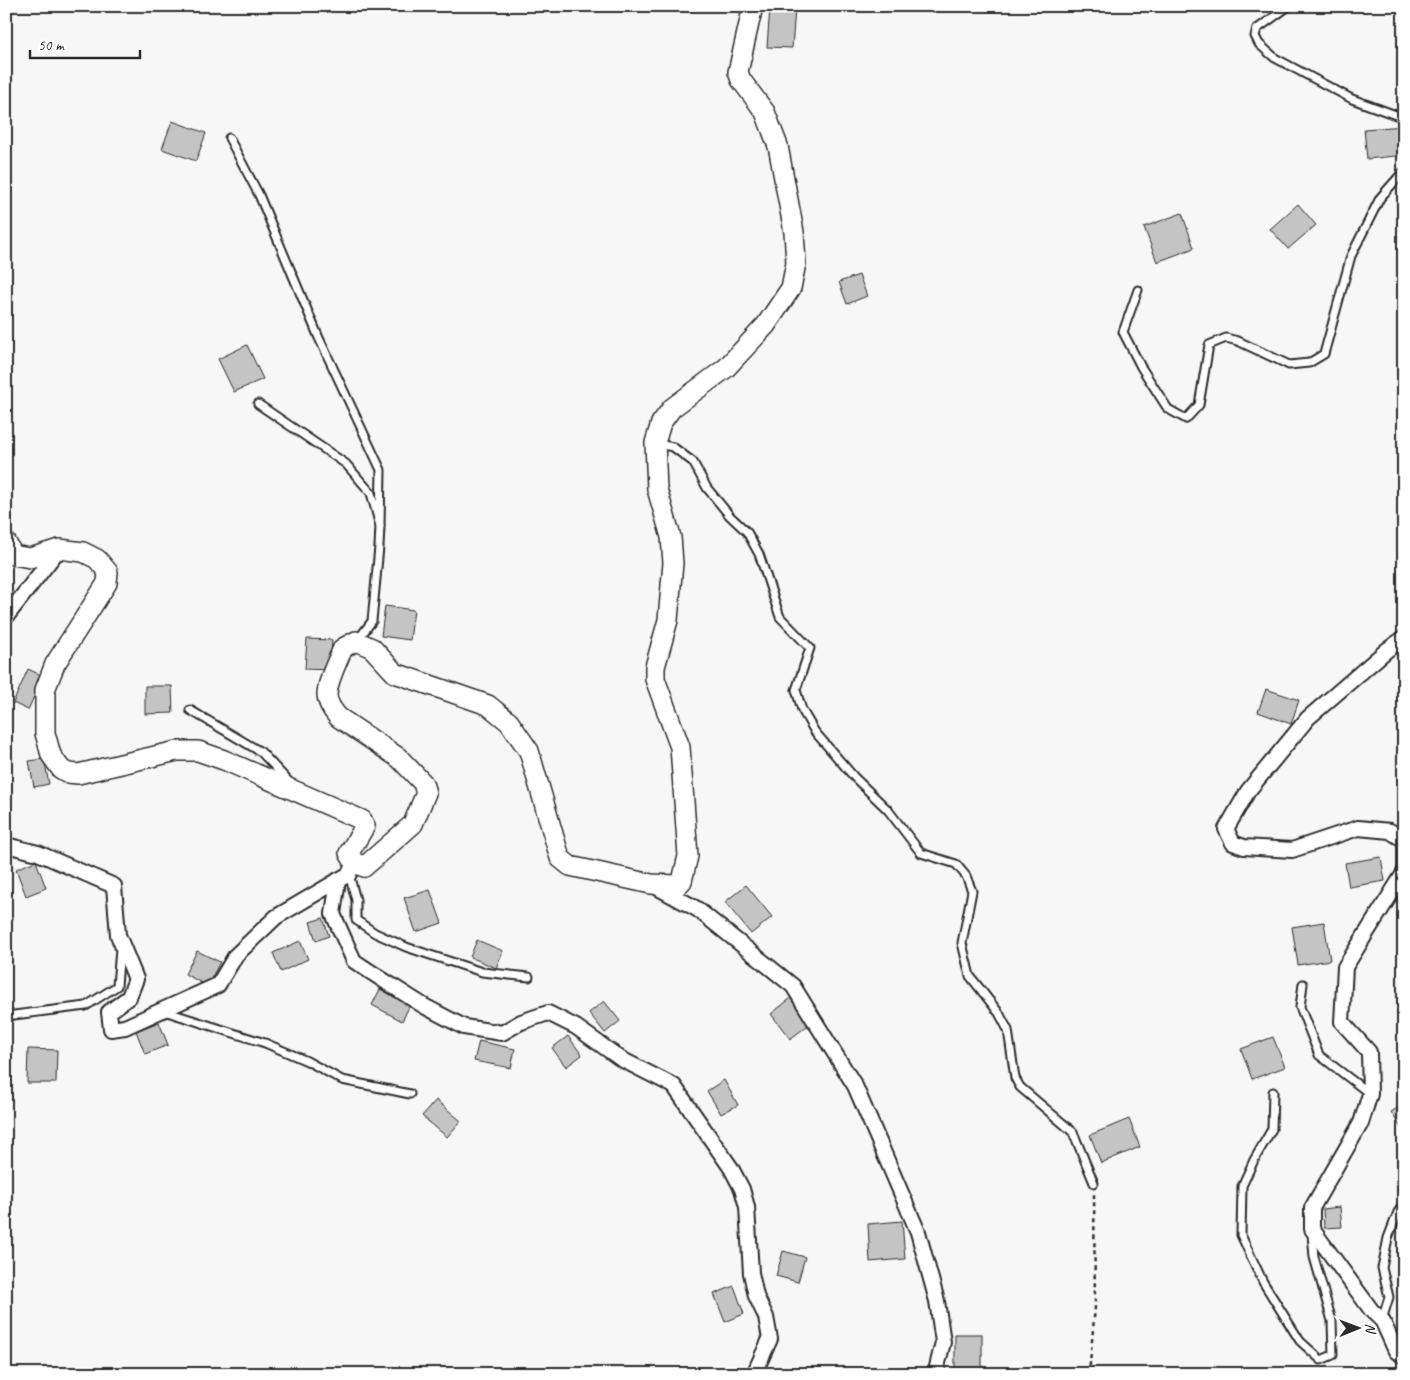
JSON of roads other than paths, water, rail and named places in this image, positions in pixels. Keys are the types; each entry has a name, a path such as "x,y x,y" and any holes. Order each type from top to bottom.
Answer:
{"street":[{"path":"6,845 38,853 114,886 118,935 136,979 129,997 108,1012 111,1030 125,1027 218,984 236,955 276,917 347,872 364,867 413,824 426,792 423,783 399,758 338,717 332,709 326,696 331,678 343,648 356,642 372,648 395,674 488,705 509,722 529,750 560,858 570,866 650,884 678,885 682,881 688,856 680,747 655,679 655,667 668,620 673,563 671,537 657,489 654,443 661,423 672,408 726,368 766,325 791,288 796,263 794,232 778,146 765,112 741,80 738,72 752,6"},
{"path":"6,542 13,555 30,558 59,549 84,552 98,559 108,572 107,583 54,664 45,690 45,732 51,755 61,769 68,773 78,774 177,751 198,751 224,760 362,820 365,826 349,853 347,872 333,914 354,961 424,1006 464,1027 502,1033 521,1022 548,1013 576,1027 621,1059 674,1086 731,1168 742,1189 747,1208 751,1273 756,1296 766,1317 770,1339 754,1374"},
{"path":"6,617 59,549"},
{"path":"1404,638 1387,650 1308,718 1248,791 1226,828 1233,843 1253,848 1292,850 1358,828 1390,831 1404,840"},
{"path":"1404,873 1345,967 1342,1022 1369,1052 1370,1094 1361,1123 1312,1208 1312,1229 1372,1311 1382,1320 1396,1351 1404,1356"},
{"path":"650,884 698,909 793,986 855,1086 918,1232 937,1301 943,1342 938,1374"}],"lane":[{"path":"1289,6 1257,29 1255,36 1259,44 1275,58 1352,100 1404,118"},
{"path":"229,138 259,195 319,338 381,470 380,526 372,621 356,642"},
{"path":"1138,290 1123,332 1140,367 1168,409 1186,419 1199,405 1208,345 1226,338 1238,341 1289,365 1309,364 1324,354 1351,256 1380,198 1404,171"},
{"path":"258,404 346,464 371,493 380,526"},
{"path":"654,443 673,447 693,462 707,488 730,516 747,532 759,554 780,617 810,648 796,690 802,710 815,732 855,778 888,810 921,853 956,864 966,876 972,891 962,943 970,976 999,1013 1008,1030 1017,1082 1020,1087 1073,1132 1094,1183"},
{"path":"190,710 261,752 301,794"},
{"path":"347,872 356,900 356,920 375,933 406,947 482,972 529,978"},
{"path":"6,1016 86,1006 117,986 121,944"},
{"path":"1303,984 1300,1006 1319,1055 1370,1094"},
{"path":"161,1010 265,1043 306,1061 342,1080 410,1094"},
{"path":"1273,1092 1272,1129 1242,1186 1241,1235 1263,1282 1300,1342 1321,1360 1332,1355 1332,1321 1314,1257 1312,1229"},
{"path":"1382,1320 1389,1297 1382,1268 1388,1238 1398,1212 1404,1204"}]}
